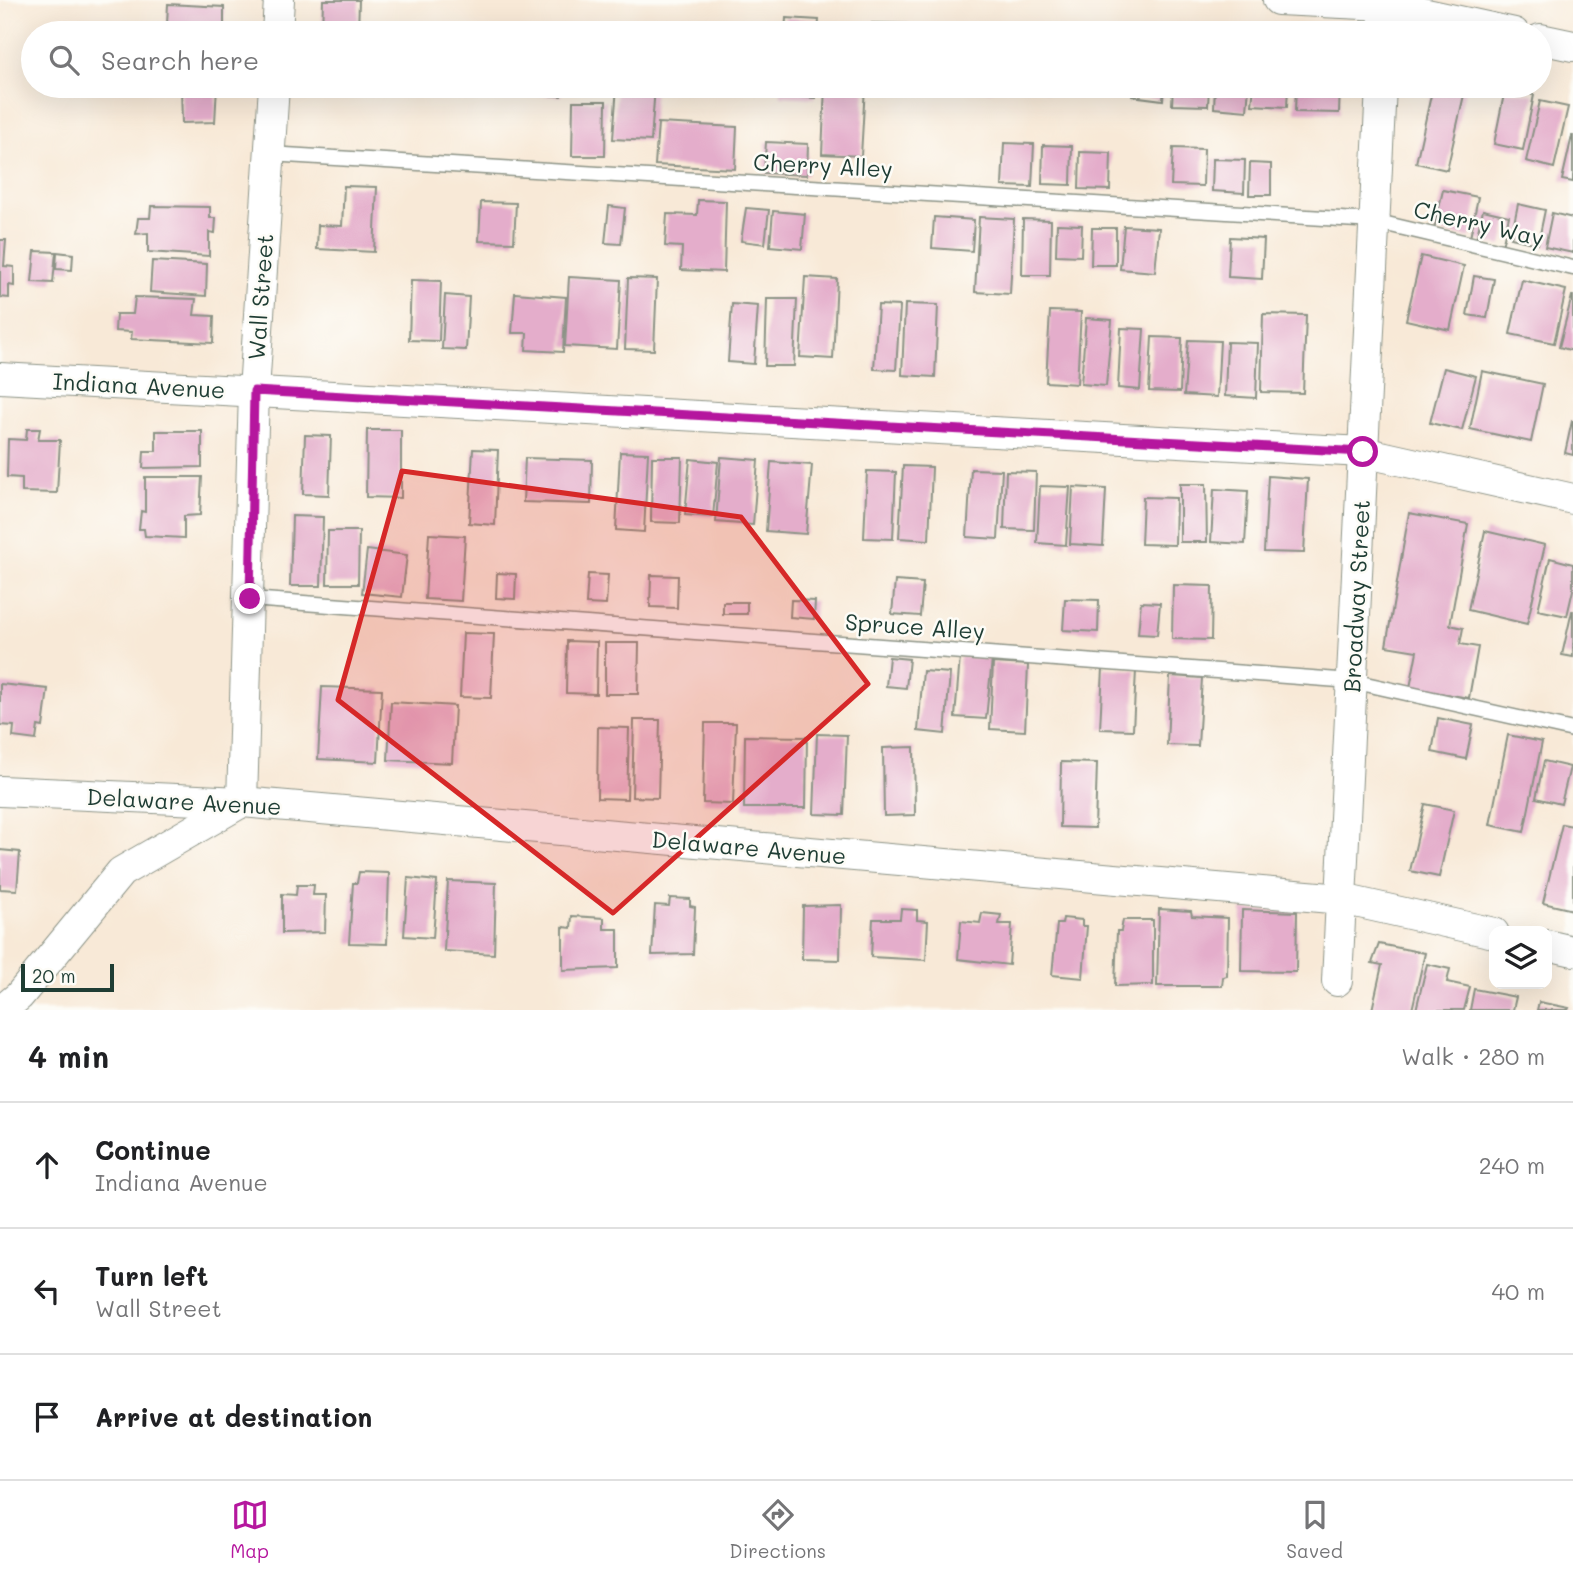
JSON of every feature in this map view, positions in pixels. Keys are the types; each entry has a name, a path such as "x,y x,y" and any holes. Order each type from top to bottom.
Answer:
{"street":[{"path":"278,21 279,0"},
{"path":"1278,0 1436,21"},
{"path":"1552,42 1573,46"},
{"name":"Wall Street","path":"242,802 254,391 273,98"},
{"name":"Broadway Street","path":"1338,981 1380,98"},
{"name":"Indiana Avenue","path":"0,379 1363,452 1573,499"},
{"name":"Delaware Avenue","path":"0,791 242,802 1342,899 1489,932"},
{"path":"2,1010 19,996 121,872 242,802"},
{"path":"1552,946 1573,951"}],"lane":[{"name":"Cherry Alley","path":"269,154 1374,221"},
{"name":"Cherry Way","path":"1374,221 1573,268"},
{"name":"Spruce Alley","path":"250,599 1352,681 1573,730"}],"highlighted area":[{"path":"402,471 741,517 868,684 613,913 338,700"}],"building":[{"path":"323,0 359,0 358,21 322,21"},
{"path":"168,4 224,7 224,21 167,21"},
{"path":"786,18 819,20 819,21 786,21"},
{"path":"181,98 216,98 215,122 182,123"},
{"path":"616,98 654,98 651,141 613,139"},
{"path":"824,98 864,98 861,156 822,154"},
{"path":"1172,98 1208,98 1208,106 1172,105"},
{"path":"1214,98 1248,98 1247,111 1214,108"},
{"path":"1253,98 1287,98 1287,107 1252,105"},
{"path":"1296,98 1340,98 1339,113 1295,112"},
{"path":"1430,98 1463,98 1447,170 1416,163"},
{"path":"1503,98 1533,98 1523,150 1494,144"},
{"path":"573,101 606,101 605,156 572,156"},
{"path":"1540,101 1568,107 1554,168 1526,161"},
{"path":"658,123 737,127 735,169 655,165"},
{"path":"1573,136 1573,182 1562,180"},
{"path":"766,142 808,144 807,175 764,173"},
{"path":"1004,143 1034,144 1032,187 1002,186"},
{"path":"1043,145 1072,146 1071,185 1042,184"},
{"path":"1173,148 1204,149 1203,186 1171,185"},
{"path":"1080,152 1111,153 1110,190 1079,189"},
{"path":"1213,159 1245,160 1244,193 1212,191"},
{"path":"1250,163 1271,164 1271,195 1249,195"},
{"path":"344,186 377,187 374,252 317,249 318,225 342,226"},
{"path":"1443,190 1478,197 1470,238 1434,230"},
{"path":"698,200 726,201 724,272 681,270 682,247 665,246 667,214 697,215"},
{"path":"481,202 516,203 514,242 479,241"},
{"path":"1518,204 1545,210 1538,244 1511,238"},
{"path":"151,206 210,207 210,218 216,218 215,233 209,232 209,256 148,252 148,233 136,234 138,218 150,218"},
{"path":"609,206 625,208 621,244 605,243"},
{"path":"746,208 769,210 765,244 741,241"},
{"path":"1483,210 1509,216 1502,246 1476,240"},
{"path":"773,211 805,214 802,249 770,246"},
{"path":"1552,213 1573,218 1573,253 1545,247"},
{"path":"934,217 974,220 972,251 932,248"},
{"path":"979,217 1014,219 1010,294 975,292"},
{"path":"1023,219 1051,220 1050,275 1022,275"},
{"path":"1057,224 1082,225 1081,256 1056,255"},
{"path":"1124,226 1159,228 1155,272 1120,269"},
{"path":"1092,228 1116,228 1116,265 1091,265"},
{"path":"1230,237 1264,239 1262,279 1228,277"},
{"path":"0,240 6,240 4,266 14,267 14,286 9,285 9,298 0,297"},
{"path":"35,251 56,252 53,283 32,282"},
{"path":"57,252 73,254 72,270 56,269"},
{"path":"1421,256 1464,266 1450,330 1406,320"},
{"path":"152,261 207,264 206,296 150,292"},
{"path":"1474,276 1494,279 1487,318 1467,315"},
{"path":"569,277 621,280 617,349 565,346"},
{"path":"805,277 837,279 833,359 800,357"},
{"path":"628,278 657,279 654,350 625,349"},
{"path":"411,280 441,281 439,341 409,340"},
{"path":"1522,280 1566,290 1554,343 1510,334"},
{"path":"515,293 566,297 563,352 526,350 527,333 512,333"},
{"path":"445,295 469,297 466,350 442,349"},
{"path":"1573,296 1573,351 1559,347"},
{"path":"135,297 196,299 194,315 214,316 213,343 131,339 132,332 115,331 116,314 133,314"},
{"path":"767,299 797,299 794,366 765,366"},
{"path":"732,304 758,306 754,364 728,362"},
{"path":"905,304 938,305 935,377 902,375"},
{"path":"878,305 900,306 896,370 874,369"},
{"path":"1050,311 1081,312 1077,384 1046,382"},
{"path":"1263,314 1306,315 1303,393 1261,392"},
{"path":"1086,318 1112,320 1106,386 1081,384"},
{"path":"1121,328 1144,329 1140,390 1118,388"},
{"path":"1152,337 1182,338 1180,392 1149,391"},
{"path":"1188,340 1220,341 1217,397 1184,395"},
{"path":"1227,342 1258,343 1256,398 1225,396"},
{"path":"1444,368 1476,376 1462,430 1430,423"},
{"path":"1482,371 1543,384 1531,442 1470,429"},
{"path":"1573,421 1573,455 1565,453"},
{"path":"27,429 40,429 38,440 60,440 57,493 22,492 22,478 7,477 8,439 26,440"},
{"path":"367,430 401,430 401,498 366,497"},
{"path":"156,431 202,431 202,467 143,468 144,451 156,451"},
{"path":"305,435 331,436 329,495 303,494"},
{"path":"473,449 498,450 495,525 469,523"},
{"path":"620,452 648,453 644,532 616,530"},
{"path":"652,457 682,457 680,523 651,522"},
{"path":"721,457 758,460 753,525 716,522"},
{"path":"525,458 592,460 591,504 523,502"},
{"path":"690,459 718,462 713,517 685,515"},
{"path":"771,462 812,465 806,534 766,531"},
{"path":"903,466 932,467 929,540 899,538"},
{"path":"971,469 1002,470 998,539 967,537"},
{"path":"867,471 896,472 893,539 864,538"},
{"path":"1006,471 1036,472 1034,530 1004,529"},
{"path":"1268,476 1308,479 1304,553 1264,552"},
{"path":"145,477 202,477 200,515 184,516 184,538 145,536 144,529 139,529 141,511 145,512"},
{"path":"1180,484 1206,484 1207,542 1180,542"},
{"path":"1040,486 1070,487 1066,545 1037,543"},
{"path":"1073,487 1106,489 1103,546 1070,544"},
{"path":"1214,489 1248,491 1245,544 1211,542"},
{"path":"1143,497 1176,498 1175,545 1141,544"},
{"path":"1409,513 1468,524 1450,625 1463,628 1460,644 1478,647 1469,698 1410,688 1417,651 1386,646"},
{"path":"292,516 323,517 321,586 290,586"},
{"path":"328,531 359,531 358,584 327,584"},
{"path":"1485,531 1545,545 1527,624 1468,610"},
{"path":"429,534 465,536 461,601 425,599"},
{"path":"367,550 407,555 402,597 362,593"},
{"path":"1550,558 1573,564 1573,590 1567,616 1538,610"},
{"path":"497,573 516,574 515,599 496,598"},
{"path":"588,574 608,575 606,605 586,604"},
{"path":"651,575 678,576 677,608 650,607"},
{"path":"895,581 923,583 920,616 892,614"},
{"path":"1173,585 1212,586 1211,640 1172,639"},
{"path":"1065,599 1099,600 1098,632 1063,630"},
{"path":"791,600 815,601 814,619 790,617"},
{"path":"723,602 747,602 747,614 723,614"},
{"path":"1141,602 1160,603 1157,635 1138,634"},
{"path":"1573,611 1573,657 1562,655"},
{"path":"463,633 494,634 491,698 460,697"},
{"path":"567,641 597,642 596,694 566,693"},
{"path":"605,643 639,643 638,694 605,694"},
{"path":"889,657 909,659 906,688 886,686"},
{"path":"960,657 992,659 986,719 955,717"},
{"path":"993,663 1028,665 1025,731 990,729"},
{"path":"1103,668 1136,670 1133,730 1100,729"},
{"path":"923,671 950,673 945,734 918,731"},
{"path":"1170,676 1202,678 1198,746 1167,745"},
{"path":"0,684 48,689 43,727 38,726 36,740 13,737 14,726 0,725"},
{"path":"322,687 382,689 378,762 318,759"},
{"path":"391,702 455,706 452,763 388,760"},
{"path":"1438,718 1473,725 1466,759 1432,752"},
{"path":"634,720 660,720 658,798 632,797"},
{"path":"705,723 736,723 733,804 703,803"},
{"path":"598,727 629,728 627,799 597,798"},
{"path":"817,734 847,735 844,815 814,814"},
{"path":"1508,735 1542,742 1524,832 1490,825"},
{"path":"745,736 807,737 806,808 744,808"},
{"path":"914,747 915,815 884,816 883,748"},
{"path":"1544,761 1570,767 1561,804 1536,798"},
{"path":"1061,762 1097,763 1095,828 1060,827"},
{"path":"1425,804 1454,810 1439,877 1410,871"},
{"path":"1562,824 1573,826 1573,910 1543,903"},
{"path":"0,850 20,852 17,890 0,889"},
{"path":"359,872 389,873 387,944 349,943 353,883 357,883"},
{"path":"408,878 437,881 433,938 404,936"},
{"path":"448,881 496,883 494,954 444,951"},
{"path":"297,885 314,885 313,895 326,895 325,932 282,933 282,894 296,895"},
{"path":"670,898 690,899 690,906 695,907 693,954 652,955 655,905 669,906"},
{"path":"841,905 840,960 802,959 803,906"},
{"path":"901,909 917,910 917,920 928,921 926,960 871,957 873,919 900,919"},
{"path":"1159,909 1191,911 1192,916 1228,918 1227,976 1223,977 1222,986 1157,986"},
{"path":"1242,910 1297,912 1296,972 1241,971"},
{"path":"982,913 1001,915 999,924 1012,924 1009,965 958,959 961,921 980,923"},
{"path":"572,916 604,918 604,929 618,929 618,968 563,970 563,927 571,928"},
{"path":"1063,918 1082,920 1082,926 1087,926 1083,978 1052,975 1057,924 1062,924"},
{"path":"1123,920 1153,920 1153,985 1115,986 1117,931 1121,931"},
{"path":"1379,944 1425,953 1412,1010 1372,1010 1382,965 1372,963"},
{"path":"1427,964 1450,969 1447,982 1470,987 1464,1010 1416,1010"},
{"path":"1474,989 1516,997 1513,1010 1470,1010"},
{"path":"1539,1002 1569,1008 1537,1010"}],"route":[{"path":"250,599 254,391 1363,452"}]}
